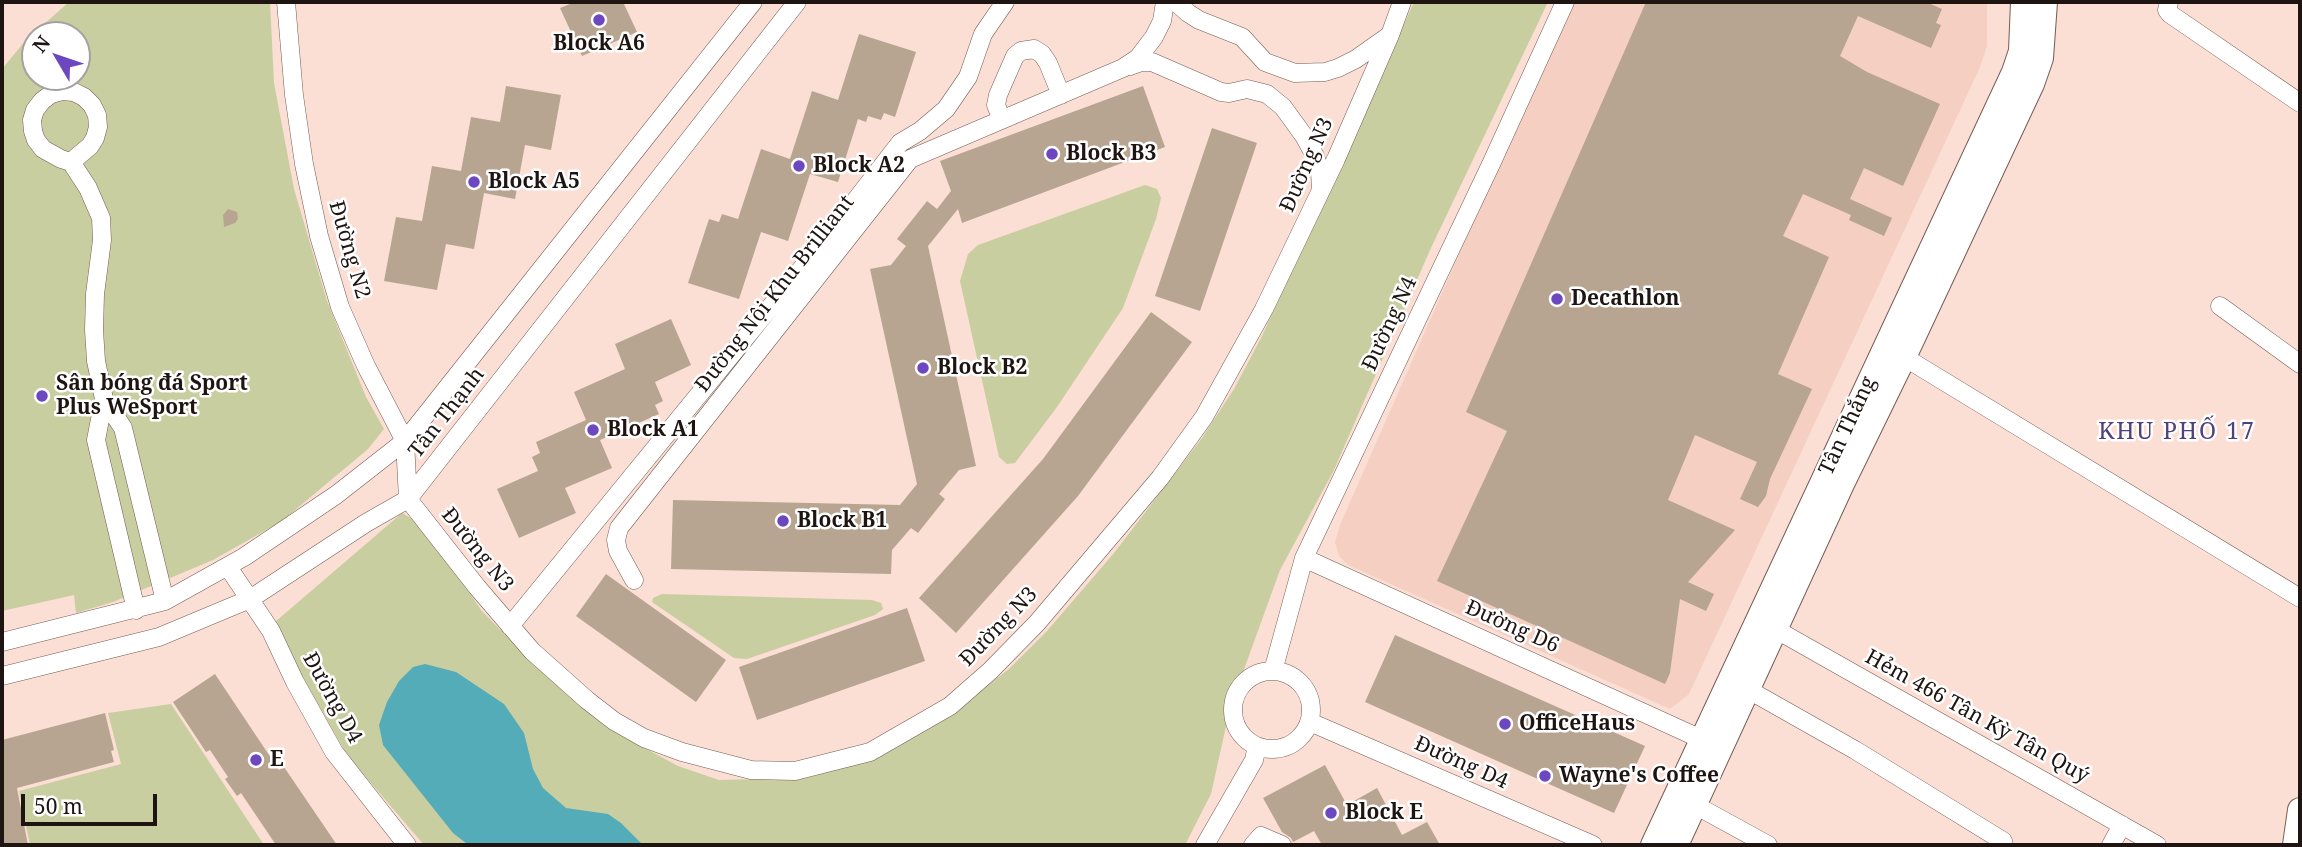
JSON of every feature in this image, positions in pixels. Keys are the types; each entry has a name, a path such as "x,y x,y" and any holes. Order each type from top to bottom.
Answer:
{"street":[{"name":"Đường N2","path":"286,2 296,108 319,236 340,307 366,366 405,441 408,499"},
{"name":"Tân Thạnh","path":"2,642 165,601 228,567 336,495 405,441 753,2"},
{"name":"Tân Thạnh","path":"2,676 159,637 250,599 366,523 408,499 797,2"},
{"path":"510,626 821,245 900,143 920,131 946,109 968,77 983,34 1005,2"},
{"name":"Đường Nội Khu Brilliant","path":"1123,68 1138,58 1150,44 1162,21 1165,2"},
{"name":"Đường N3","path":"408,499 510,626 560,677 614,721 644,738 682,752 751,770 795,771 870,752 950,706 990,671 1037,623 1160,478 1204,417 1264,309 1321,191 1402,2"},
{"name":"Đường N4","path":"1273,671 1304,558 1565,2"},
{"name":"Tân Thắng","path":"1653,845 1685,800 2014,72 2021,51 2023,2"},
{"name":"Tân Thắng","path":"1711,743 1747,689 2032,84 2041,58 2045,2"},
{"path":"2169,2 2167,10 2170,14 2300,103"},
{"path":"1162,21 1182,8 1242,37 1265,62 1295,73 1325,72 1356,59 1390,35"},
{"path":"1150,44 1150,50 1158,64 1221,92 1247,89 1267,94 1279,102 1295,120 1315,156 1320,172 1321,191"},
{"path":"1002,120 996,105 998,95 1015,57 1021,51 1034,49 1042,54 1061,94"},
{"path":"1238,91 1256,76 1259,63 1257,53"},
{"name":"Đường Nội Khu Brilliant","path":"634,579 618,551 616,540 619,528 910,159 1123,68 1141,62 1158,64"},
{"path":"71,162 88,188 101,218 102,240 95,294 96,361 104,399 123,428 165,601"},
{"path":"2220,306 2300,363"},
{"path":"1905,357 2300,598"},
{"path":"104,399 96,440 136,610"},
{"name":"Đường D6","path":"1304,558 1711,743"},
{"name":"Đường D4","path":"228,567 271,631 295,682 334,752 407,845"},
{"name":"Hẻm 466 Tân Kỳ Tân Quý","path":"1775,629 2157,845"},
{"path":"1264,671 1290,675 1300,682 1308,694 1311,706 1310,722 1295,741 1284,747 1272,749 1256,746 1240,733 1234,721 1235,697 1241,685 1251,676 1264,671"},
{"path":"1747,689 1855,750 2003,841 2001,845"},
{"name":"Đường D4","path":"1310,722 1593,845"},
{"path":"1205,845 1254,760 1256,746"},
{"path":"1685,800 1768,845"},
{"name":"Tân Thắng","path":"1676,845 1685,800"},
{"path":"2295,845 2300,810"},
{"path":"2111,845 2123,825"},
{"path":"1253,845 1261,836 1282,845"}],"shaded area":[{"path":"1574,2 1987,2 1987,46 1980,67 1689,694 1670,709 1348,565 1339,556 1335,542 1340,525 1519,118"}],"green space":[{"path":"69,2 270,2 274,83 294,189 327,301 366,397 384,429 368,449 282,521 213,560 113,602 76,613 74,595 2,611 2,69 21,46 21,91 91,91 91,21 48,21"},
{"path":"1414,2 1548,2 1430,250 1334,470 1280,570 1230,708 1211,794 1185,845 424,845 347,755 287,649 275,622 402,513 416,521 439,547 481,610 575,701 606,727 678,766 719,780 807,778 885,754 971,698 1009,669 1047,631 1114,553 1202,438 1234,389 1262,336"},
{"path":"1145,185 1157,189 1161,198 1156,219 1123,308 1057,407 1015,463 1007,464 999,457 960,281 968,254 978,245"},
{"path":"662,594 872,600 881,603 883,609 875,615 747,659 734,658 652,602 653,598"},
{"path":"171,704 264,845 30,845 19,791 121,764 108,713"}],"water":[{"path":"425,664 456,672 504,704 524,733 533,769 543,788 566,808 608,814 643,845 477,845 466,843 453,833 383,745 379,725 387,702 399,681 413,667"}],"building":[{"name":"Block A6","path":"575,2 623,2 637,32 582,56 560,8"},
{"path":"1646,2 1926,2 1942,9 1936,23 1941,25 1931,48 1858,16 1840,56 1867,72 1940,104 1903,186 1864,168 1850,199 1892,218 1884,236 1849,220 1851,215 1803,194 1783,236 1829,257 1778,374 1812,389 1770,479 1766,496 1758,507 1740,499 1757,462 1695,435 1668,500 1735,530 1688,582 1714,594 1706,611 1680,599 1670,673 1665,684 1437,581 1507,431 1466,412"},
{"name":"Block A2","path":"859,34 916,52 895,117 884,113 881,120 868,116 866,122 858,119 838,182 810,174 788,241 761,232 739,299 688,283 709,219 719,222 722,214 738,219 761,149 790,159 812,91 838,100"},
{"name":"Block A5","path":"506,86 561,95 551,150 525,145 515,199 484,193 474,249 446,244 437,290 384,281 396,217 422,221 432,166 461,171 471,117 500,122"},
{"path":"1143,86 1165,147 962,223 958,209 928,246 976,466 959,470 939,494 945,499 918,533 911,528 892,550 891,574 671,569 673,500 900,505 917,484 870,269 891,265 906,246 897,239 927,201 937,209 951,191 940,161"},
{"path":"1212,128 1257,143 1200,311 1155,296"},
{"path":"228,209 237,212 238,219 224,227 223,215"},
{"path":"1151,312 1192,342 1078,496 956,633 919,598 1043,459"},
{"name":"Block A1","path":"671,319 691,365 655,382 663,401 655,405 659,414 600,440 612,468 565,488 576,513 519,538 497,489 538,471 532,457 540,453 536,442 586,420 574,392 625,369 615,344"},
{"path":"606,574 726,660 696,702 576,616"},
{"path":"907,608 925,661 757,720 739,667"},
{"name":"OfficeHaus","path":"1395,635 1645,746 1614,813 1365,702"},
{"name":"E","path":"215,674 279,770 284,767 337,845 276,845 241,793 237,796 210,750 206,752 173,702"},
{"path":"105,713 114,750 111,751 114,762 17,788 28,845 2,845 2,740"},
{"name":"Block E","path":"1325,765 1347,805 1377,788 1402,835 1427,822 1440,845 1322,845 1314,831 1293,842 1282,832 1263,798"}],"place":[{"name":"Block A6","path":"599,20"},
{"name":"Block B3","path":"1052,154"},
{"name":"Block A2","path":"799,166"},
{"name":"Block A5","path":"474,182"},
{"name":"Decathlon","path":"1557,299"},
{"name":"Block B2","path":"923,368"},
{"name":"Sân bóng đá Sport Plus WeSport","path":"42,396"},
{"name":"Block A1","path":"593,430"},
{"name":"Block B1","path":"783,521"},
{"name":"OfficeHaus","path":"1505,724"},
{"name":"E","path":"256,760"},
{"name":"Wayne's Coffee","path":"1545,776"},
{"name":"Block E","path":"1331,813"}],"district":[{"name":"KHU PHỐ 17","path":"2177,432"}]}
